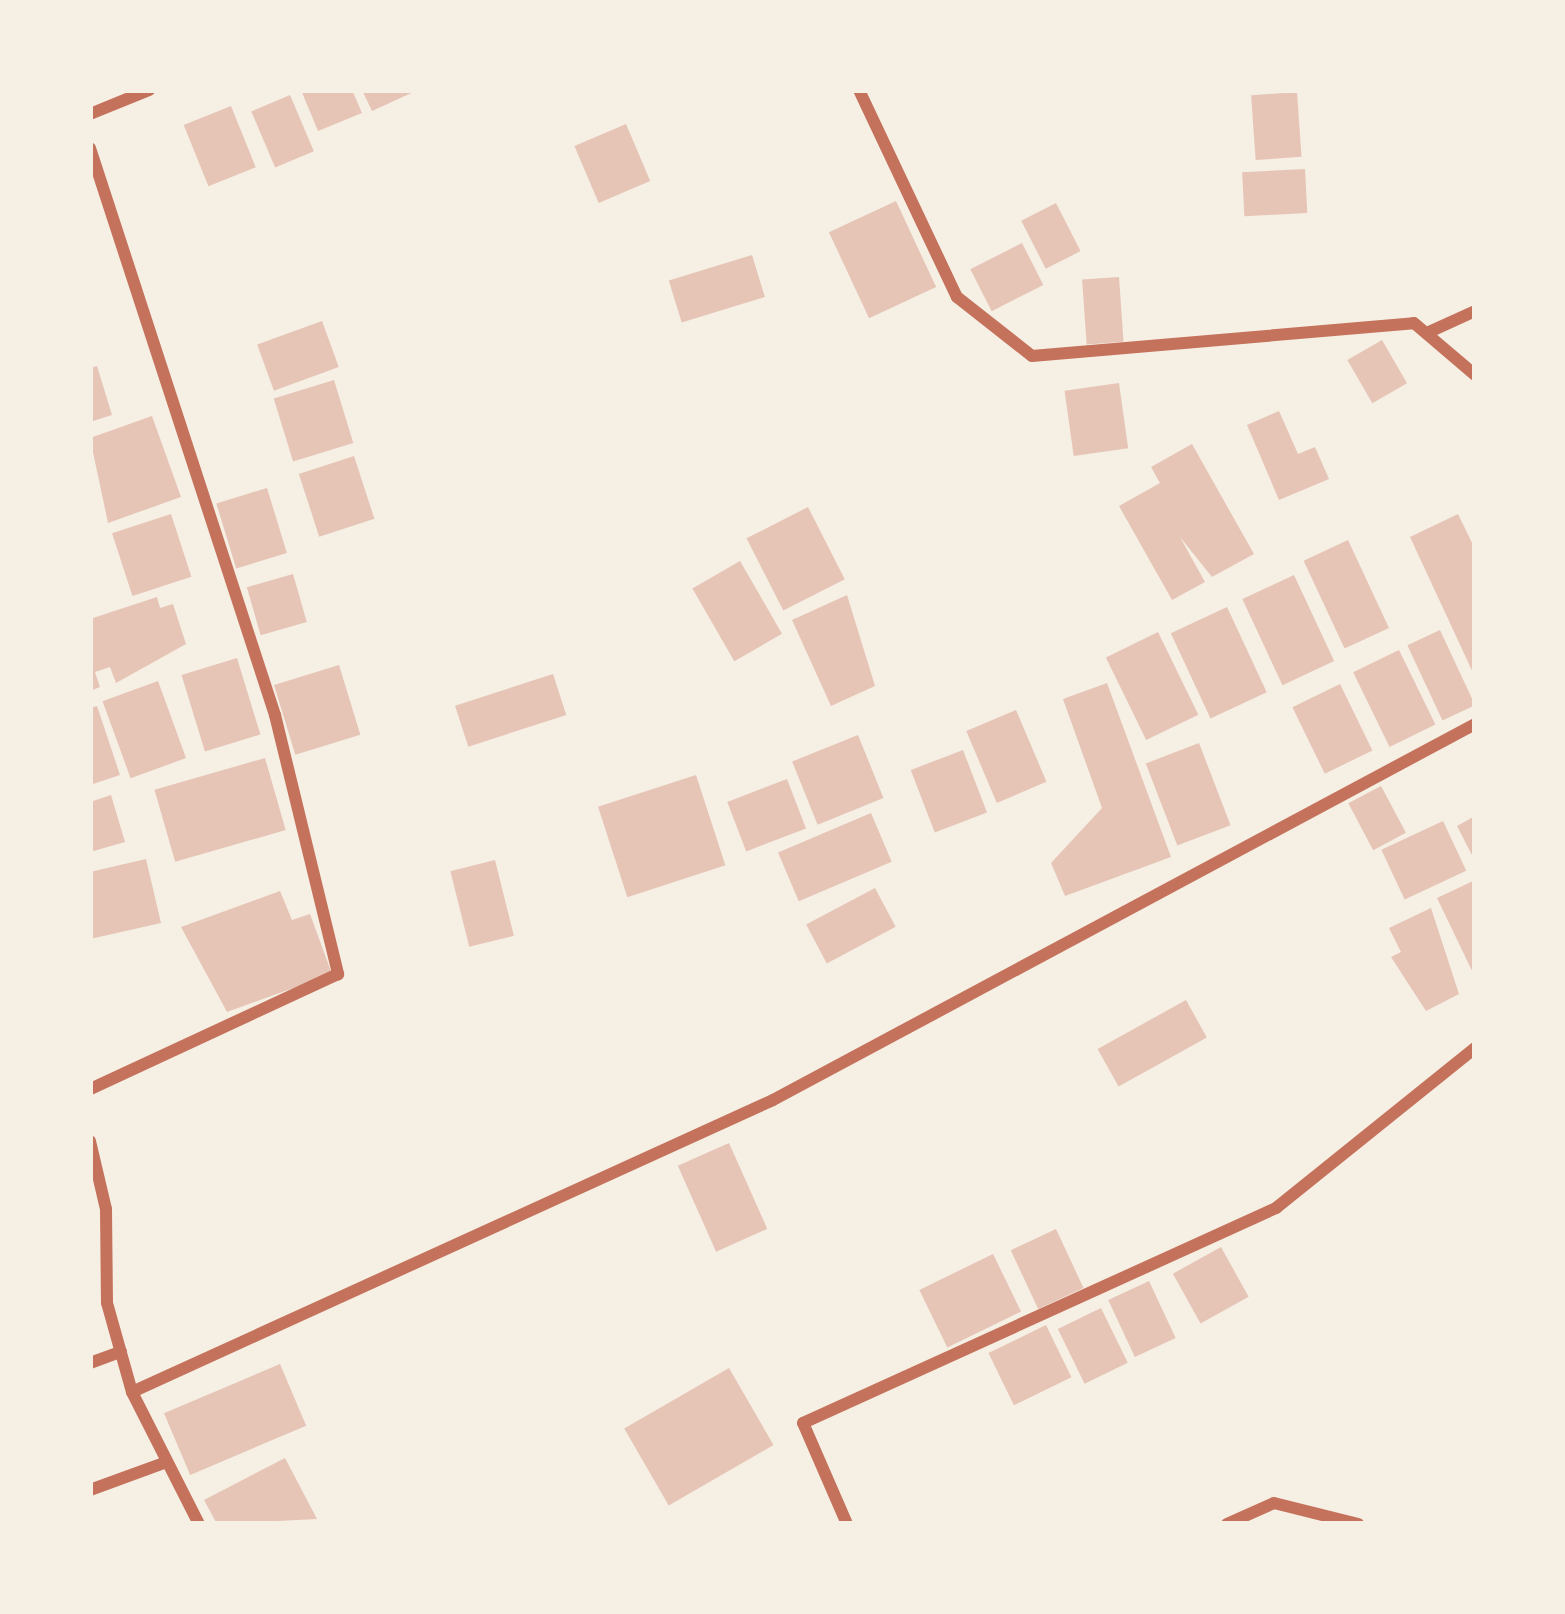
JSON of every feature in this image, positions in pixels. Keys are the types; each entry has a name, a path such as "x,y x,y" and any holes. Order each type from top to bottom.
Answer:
{"street":[{"path":"90,114 149,90"},
{"path":"859,90 957,297 1032,356 1414,323 1475,375"},
{"path":"90,148 275,715 338,974 90,1089"},
{"path":"1430,332 1475,311"},
{"path":"132,1393 773,1100 1475,724"},
{"path":"847,1524 803,1423 1276,1208 1475,1048"},
{"path":"90,1141 121,1352 132,1393 199,1524"},
{"path":"90,1364 121,1352"},
{"path":"90,1490 164,1463"},
{"path":"1227,1524 1274,1503 1358,1524"}],"building":[{"path":"301,90 352,90 362,113 318,131"},
{"path":"362,90 418,90 372,111"},
{"path":"1297,92 1302,157 1256,160 1251,95"},
{"path":"290,95 314,151 275,168 251,111"},
{"path":"231,106 256,167 208,186 184,125"},
{"path":"626,124 650,181 599,203 574,146"},
{"path":"1305,169 1307,213 1244,216 1242,172"},
{"path":"896,201 936,287 869,318 829,232"},
{"path":"1056,203 1081,251 1046,269 1021,221"},
{"path":"1022,243 1043,285 992,311 970,269"},
{"path":"752,255 765,297 682,323 669,280"},
{"path":"1119,277 1124,342 1087,344 1082,280"},
{"path":"322,321 339,367 274,391 257,345"},
{"path":"1382,340 1407,383 1372,403 1347,360"},
{"path":"97,366 112,415 90,422 90,368"},
{"path":"334,380 353,443 293,462 274,398"},
{"path":"1119,383 1128,448 1074,456 1065,391"},
{"path":"1279,411 1298,454 1315,447 1329,479 1279,500 1247,425"},
{"path":"152,416 181,497 108,523 90,438"},
{"path":"1192,444 1254,554 1212,577 1180,537 1205,582 1172,600 1119,506 1160,483 1151,467"},
{"path":"354,456 374,519 319,537 299,474"},
{"path":"267,488 287,553 236,569 216,503"},
{"path":"808,507 845,579 783,610 747,538"},
{"path":"171,514 191,577 132,596 112,533"},
{"path":"1458,514 1475,549 1475,677 1410,537"},
{"path":"1348,540 1389,628 1345,649 1304,561"},
{"path":"740,561 782,634 734,661 692,588"},
{"path":"293,574 307,622 261,635 247,587"},
{"path":"1294,575 1334,661 1282,685 1242,599"},
{"path":"847,595 875,686 831,706 792,620"},
{"path":"157,597 160,608 173,604 186,644 116,683 110,667 95,672 100,687 90,691 90,619"},
{"path":"1227,607 1267,692 1211,718 1171,633"},
{"path":"1440,630 1475,705 1442,720 1407,645"},
{"path":"1158,632 1198,715 1146,740 1106,657"},
{"path":"1399,650 1435,725 1390,747 1353,672"},
{"path":"237,658 260,735 205,751 182,675"},
{"path":"339,665 360,735 295,755 274,685"},
{"path":"553,674 566,715 468,747 455,706"},
{"path":"158,681 186,758 131,778 103,701"},
{"path":"1107,683 1171,857 1065,896 1051,863 1102,808 1063,699"},
{"path":"1340,684 1372,751 1325,774 1292,707"},
{"path":"97,706 120,775 90,785 90,708"},
{"path":"1016,710 1046,782 997,803 966,731"},
{"path":"858,735 883,798 818,825 792,762"},
{"path":"1199,743 1231,825 1177,846 1146,763"},
{"path":"963,750 987,813 935,833 911,770"},
{"path":"265,758 286,830 175,862 154,790"},
{"path":"696,775 725,865 627,897 598,807"},
{"path":"787,779 806,828 746,851 727,802"},
{"path":"1381,786 1406,833 1373,850 1348,803"},
{"path":"111,795 125,842 90,852 90,802"},
{"path":"871,813 892,862 799,901 778,852"},
{"path":"1475,816 1475,861 1457,826"},
{"path":"1443,821 1466,871 1405,900 1381,850"},
{"path":"146,859 161,923 90,939 90,872"},
{"path":"495,860 514,936 469,947 450,871"},
{"path":"1473,881 1475,886 1475,977 1437,898"},
{"path":"875,888 896,927 827,963 806,925"},
{"path":"280,891 292,920 310,914 332,974 227,1012 181,927"},
{"path":"1431,908 1459,994 1426,1011 1391,957 1401,952 1389,928"},
{"path":"1186,1000 1207,1038 1119,1087 1098,1049"},
{"path":"729,1143 767,1229 716,1252 678,1166"},
{"path":"1056,1229 1083,1288 1038,1309 1011,1250"},
{"path":"1221,1247 1249,1297 1201,1324 1173,1274"},
{"path":"993,1254 1021,1312 947,1347 919,1290"},
{"path":"1149,1281 1176,1338 1135,1357 1108,1300"},
{"path":"1101,1308 1128,1363 1085,1384 1058,1329"},
{"path":"1046,1325 1071,1377 1014,1405 988,1353"},
{"path":"280,1364 306,1426 190,1475 164,1413"},
{"path":"729,1368 774,1445 669,1506 624,1428"},
{"path":"285,1458 317,1519 217,1524 204,1500"}]}
